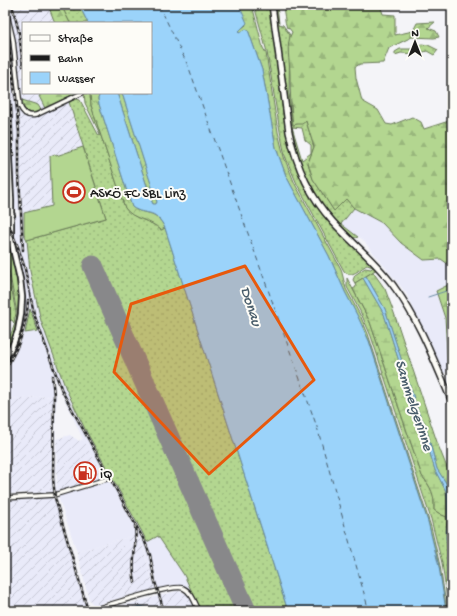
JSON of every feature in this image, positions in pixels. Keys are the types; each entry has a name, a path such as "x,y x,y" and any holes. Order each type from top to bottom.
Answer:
{"main road":[{"path":"272,5 289,132 302,172 317,200 332,220 377,266 403,299 419,328 452,402"}],"street":[{"path":"5,6 12,33 20,106 22,112 28,115 36,115 80,94"},
{"path":"5,105 12,214 11,240"},
{"path":"5,217 12,214"},
{"path":"5,225 11,240 20,279 22,305 18,331 5,359"},
{"path":"5,498 54,495 107,479"},
{"path":"89,611 175,587 188,591 199,611"}],"highlighted area":[{"path":"245,266 314,380 209,474 114,372 131,304"}],"shaded area":[{"path":"18,5 48,5 55,22 22,22 22,94 41,94 40,96 45,108 41,110 39,106 22,100 15,37 8,8"},
{"path":"5,14 11,43 19,120 22,209 17,210 15,208 11,131 6,101 14,99 10,68 5,49 5,41 9,52"},
{"path":"5,49 10,68 14,95 14,99 6,101 5,93"},
{"path":"69,102 83,147 56,156 52,206 22,214 18,106 23,115 31,118"},
{"path":"5,159 7,200 9,205 8,210 5,213"},
{"path":"354,208 382,223 401,243 424,260 441,259 452,267 452,283 436,291 445,318 448,366 446,372 444,373 406,293 363,240 341,224"},
{"path":"24,213 24,230 27,240 29,271 41,321 78,417 147,542 158,536 184,575 195,597 188,588 181,585 172,585 155,589 139,534 77,552 58,496 108,481 106,476 104,477 87,448 54,376 56,397 55,475 57,492 52,493 53,396 5,399 5,364 19,336 24,311 24,289 16,249 14,249 13,235 14,218","holes":["30,310 38,331 26,333"]},
{"path":"53,396 52,492 5,494 5,399"},
{"path":"70,435 79,441 83,439 103,477 57,492 56,439"},
{"path":"47,497 54,499 57,504 87,605 83,609 77,611 8,611 5,599 5,500"},
{"path":"139,534 155,589 101,603 100,605 93,604 89,600 77,552"},
{"path":"177,591 188,595 196,611 148,611 147,608 140,606 125,611 103,611"}],"green space":[{"path":"48,5 61,5 70,22 55,22"},
{"path":"61,5 79,5 88,22 70,22"},
{"path":"239,5 252,5 263,48 266,53 278,132 284,157 295,184 341,269 346,289 368,334 431,527 440,566 447,611 439,567 428,522 369,341 329,256 286,176 276,148 262,70 248,30 239,33 237,32 246,25"},
{"path":"254,5 269,5 284,120 291,151 306,188 329,222 377,269 355,283 353,280 355,275 365,268 371,269 373,267 367,265 353,274 344,271 297,184 285,156 267,52"},
{"path":"274,5 277,5 279,24 283,25 290,35 289,93 293,125 306,121 314,147 308,163 313,179 334,211 346,199 354,208 341,224 358,237 351,237 343,229 324,207 316,194 303,167 293,139","holes":["292,127 302,128 305,140 311,145 311,153 302,160"]},
{"path":"282,5 380,5 383,14 395,15 395,35 413,31 417,23 435,22 428,28 436,31 439,37 412,37 389,48 383,63 360,64 355,67 356,78 362,101 378,110 386,124 392,125 412,117 421,122 424,129 452,120 452,267 441,259 424,260 401,243 382,223 354,208 346,199 334,211 313,179 308,163 314,147 306,121 302,124 293,125 288,48 292,32 288,27 287,28"},
{"path":"422,44 438,50 434,55 427,51 416,54 401,53 395,55 395,52 400,49 415,49 418,45"},
{"path":"41,94 74,94 45,108 39,96"},
{"path":"84,94 90,94 91,105 125,208 132,215 157,226 161,230 165,228 288,611 201,611 184,575 158,536 147,542 85,429 66,389 41,321 30,271 27,240 106,218 69,102 76,99 80,100 99,136 100,134 85,103"},
{"path":"90,94 100,94 98,99 99,104 132,207 157,217 165,228 161,230 157,226 132,215 125,208 91,105"},
{"path":"117,94 122,94 157,202 155,205 152,202"},
{"path":"22,100 38,105 41,110 34,113 26,111"},
{"name":"ASKÖ FC SBL Linz","path":"83,147 106,218 27,240 24,234 24,213 52,206 50,156 55,154 56,156"},
{"path":"5,230 17,281 19,312 17,312 16,308 5,248"},
{"path":"5,253 16,313 14,323 12,320 5,322"},
{"path":"373,272 385,289 438,445 452,477 452,552 450,537 450,494 446,483 437,469 425,424 419,414 385,309 366,276"},
{"path":"347,278 370,322 422,476 432,492 434,510 447,517 447,547 452,567 452,611 449,611 442,563 431,519 371,336 347,287"},
{"path":"363,278 384,314 418,415 421,431 427,443 435,470 445,489 447,496 447,517 434,510 432,492 422,476 370,322 353,289 356,287 355,283"},
{"path":"452,283 452,375 448,366 445,318 436,291"},
{"path":"30,309 38,331 25,333"},
{"path":"17,312 19,312 14,334 5,355 7,344 15,323"}],"water":[{"name":"Donau","path":"79,5 239,5 247,23 238,32 239,33 246,29 248,30 262,70 276,148 286,176 329,256 369,341 428,522 439,567 446,611 288,611 165,228 161,221 153,214 137,210 132,207 99,104 98,99 100,94 117,94 152,202 153,204 156,204 157,202 122,94 152,94 152,22 88,22"},
{"name":"Sammelgerinne","path":"366,276 385,309 419,414 425,424 437,469 446,483 450,494 452,567 446,538 448,521 447,493 435,470 427,443 421,431 418,415 384,314 363,278"},
{"path":"140,606 147,608 148,611 125,611"}],"waterway":[{"path":"428,297 452,289"}],"ferry route":[{"path":"159,5 189,68 317,427 369,611"}],"runway":[{"path":"93,266 246,611"}],"railway":[{"path":"12,5 19,32 22,58"},
{"path":"5,20 15,95"},
{"path":"15,90 19,132 19,176 23,250"},
{"path":"11,105 13,155"},
{"path":"5,216 18,247 25,269 34,314 62,391 145,542 150,555 155,582 164,611"},
{"path":"5,369 18,345 24,327 28,300"},
{"path":"52,376 54,395 53,478 55,498 88,611"},
{"path":"135,526 136,540 133,568 135,582"}],"place":[{"name":"ASKÖ FC SBL Linz","path":"74,192"},
{"name":"iQ","path":"85,473"}]}
